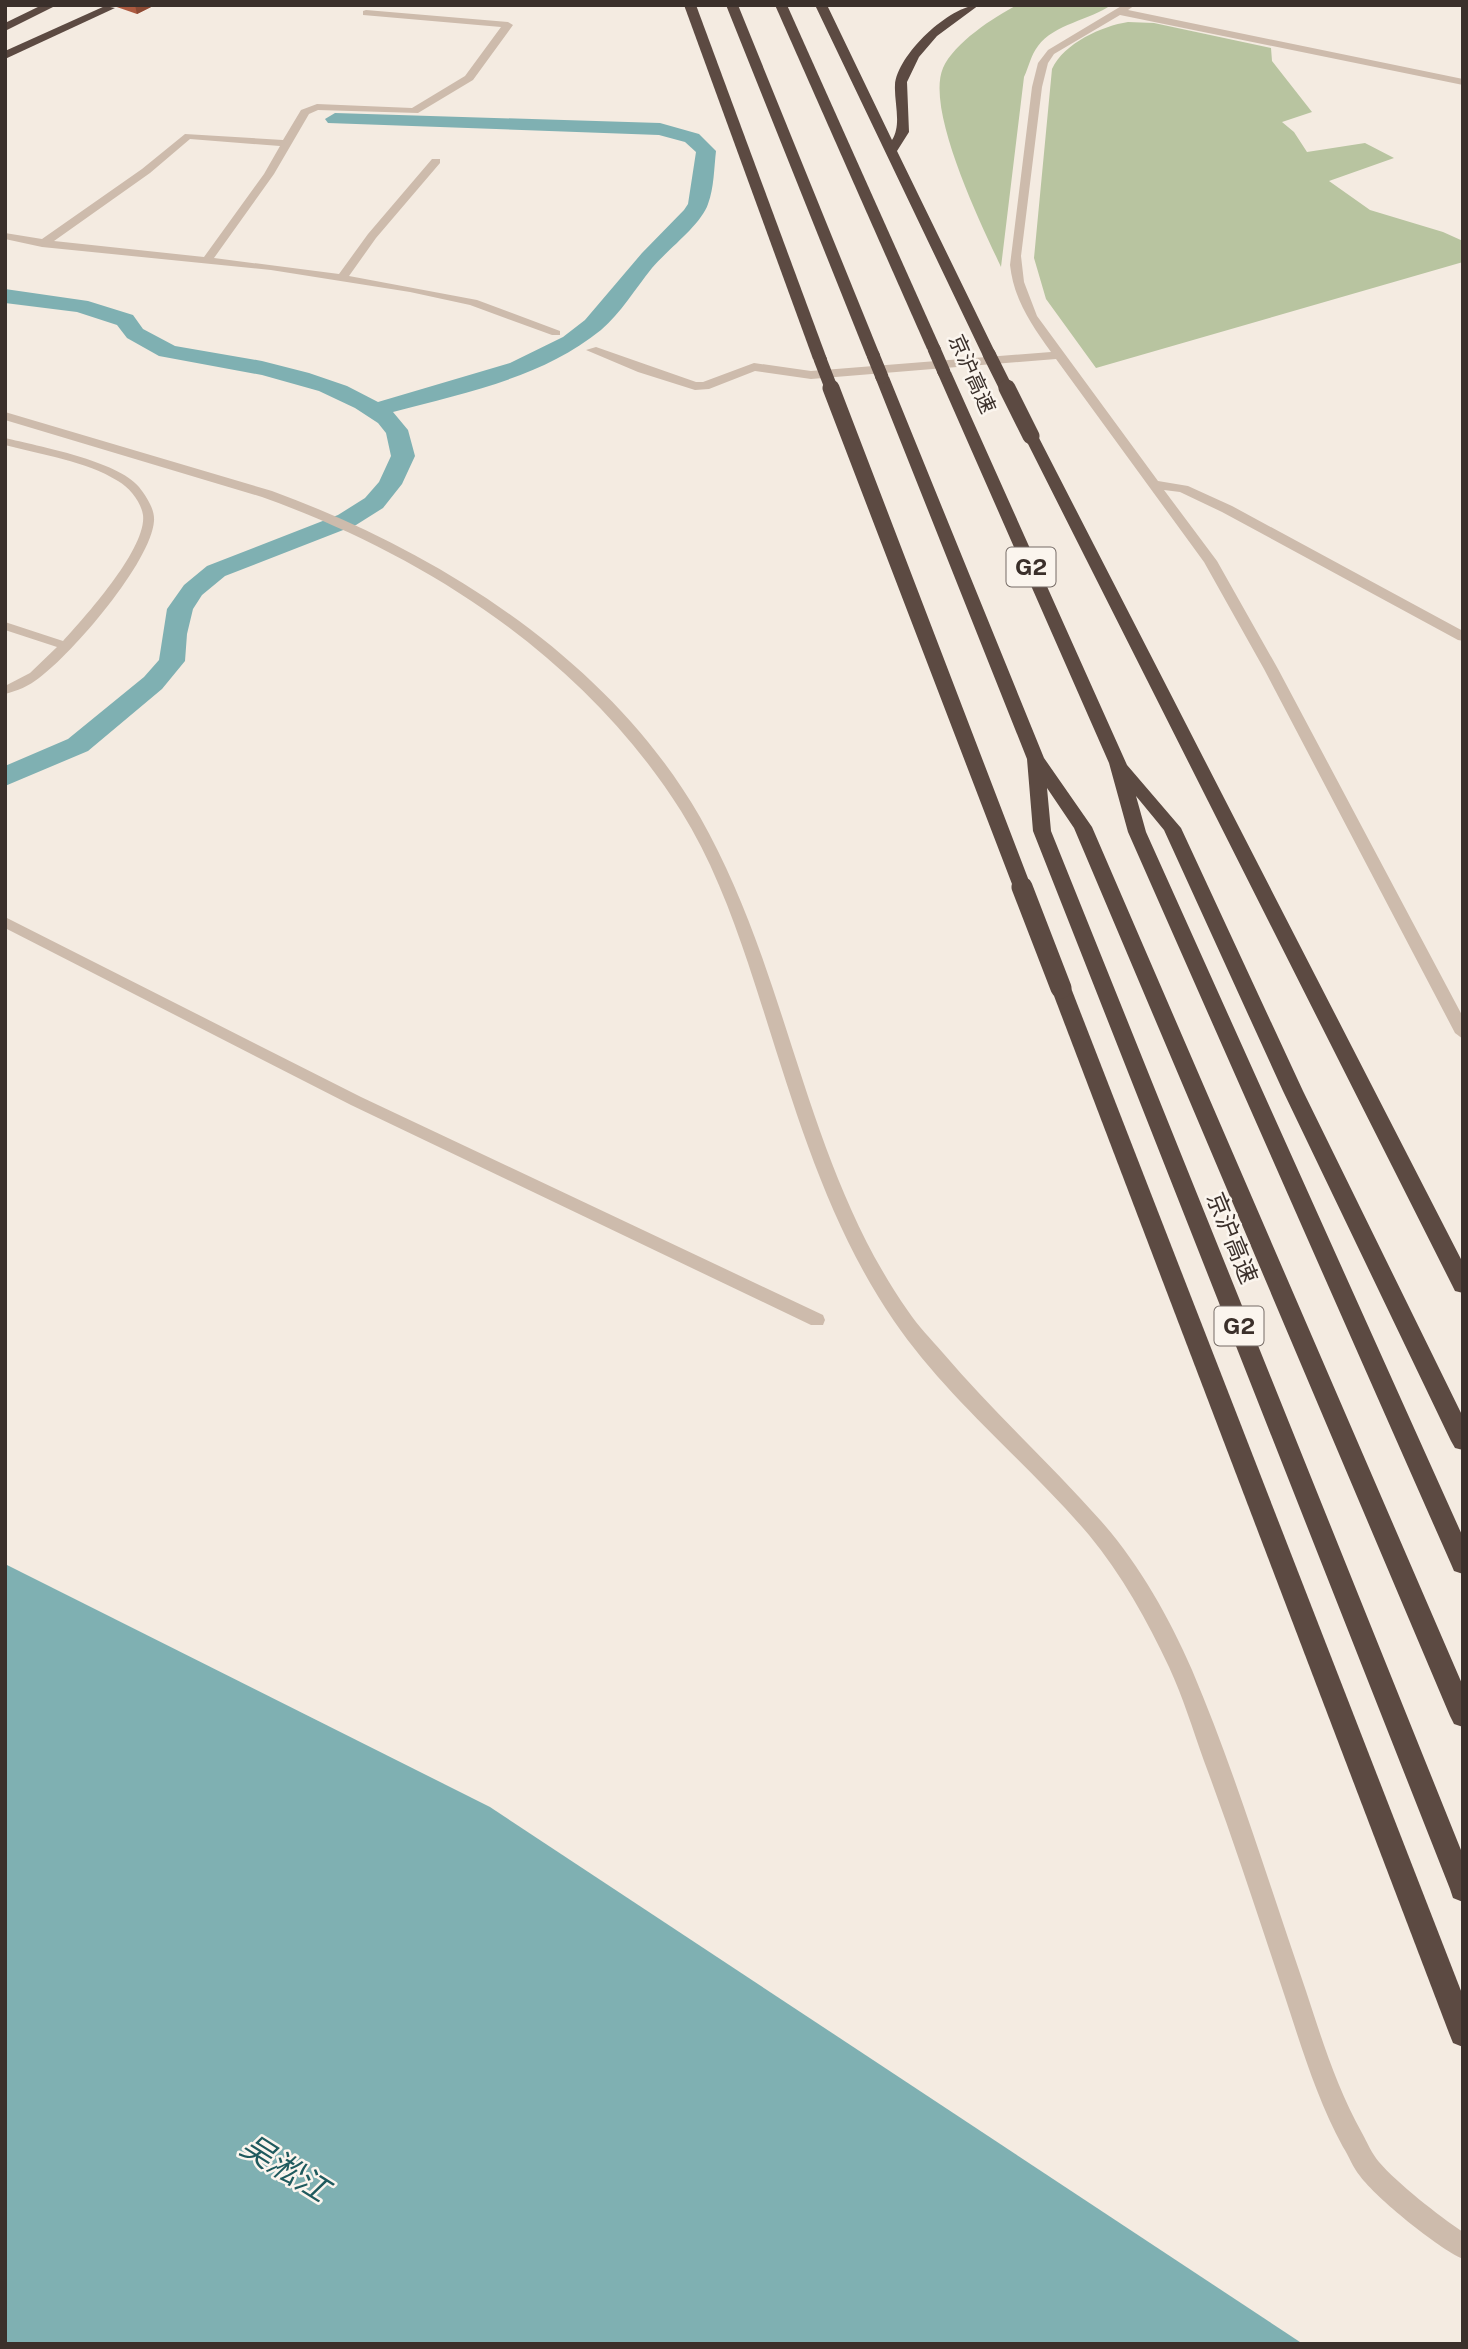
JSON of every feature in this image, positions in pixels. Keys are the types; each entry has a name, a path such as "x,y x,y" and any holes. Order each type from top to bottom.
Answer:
{"highway":[{"path":"5,28 51,5"},
{"path":"690,5 820,359 1463,2033"},
{"name":"京沪高速","path":"732,5 1035,758 1083,827 1463,1716"},
{"name":"京沪高速","path":"781,5 1118,762 1136,832 1463,1564"},
{"path":"821,5 989,354 1463,1285"},
{"path":"891,151 903,132 901,82 914,57 933,34 973,5"},
{"path":"5,56 109,8"},
{"name":"京沪高速","path":"1035,758 1042,831 1463,1889"},
{"name":"京沪高速","path":"1118,762 1172,828 1293,1091 1463,1441"}],"street":[{"path":"1463,82 1126,9 1051,52 1044,63 1037,87 1014,272 1020,294 1031,316 1210,561 1272,669 1463,1033"},
{"path":"208,259 287,143 299,120 310,108 399,112 418,109 427,101 469,78 508,25 366,13"},
{"path":"42,244 146,171 189,136 287,143"},
{"path":"342,278 372,236 436,161"},
{"path":"5,236 42,244 208,259 342,278 473,302 556,333"},
{"path":"592,350 673,379 705,386 754,367 811,375 1061,355"},
{"path":"5,415 267,495 325,516 389,546 487,605 561,661 609,707 657,764 692,816 724,880 754,957 813,1140 854,1237 902,1318 967,1395 1096,1529 1139,1587 1181,1670 1332,2103 1369,2169 1438,2230 1463,2247"},
{"path":"1154,484 1183,489 1227,509 1463,637"}],"lane":[{"path":"5,441 106,471 130,483 142,500 149,517 145,540 134,563 65,646 36,675 5,690"},
{"path":"5,626 65,646"},
{"path":"5,922 356,1101 817,1320"}],"green space":[{"path":"1017,5 1111,5 1053,32 1038,46 1032,57 1024,77 1001,267 981,225 948,139 940,87 943,68 956,49 986,24"},
{"path":"1128,22 1154,23 1271,48 1272,61 1312,112 1282,122 1294,132 1307,152 1365,143 1394,158 1329,181 1370,210 1443,232 1463,241 1463,262 1096,368 1046,299 1034,258 1052,69 1065,51 1085,37 1107,27"}],"water":[{"name":"吴淞江","path":"5,1564 490,1807 1303,2344 5,2344"}],"waterway":[{"path":"335,119 660,129 692,138 706,151 698,204 692,214 673,232 593,325 570,342 518,368 376,410"},
{"path":"5,296 80,306 125,320 135,333 149,344 167,351 262,368 327,386 372,408 390,422 397,433 403,456 390,484 374,503 347,520 216,571 193,590 180,609 174,634 172,661 153,683 78,745 5,777"}]}
